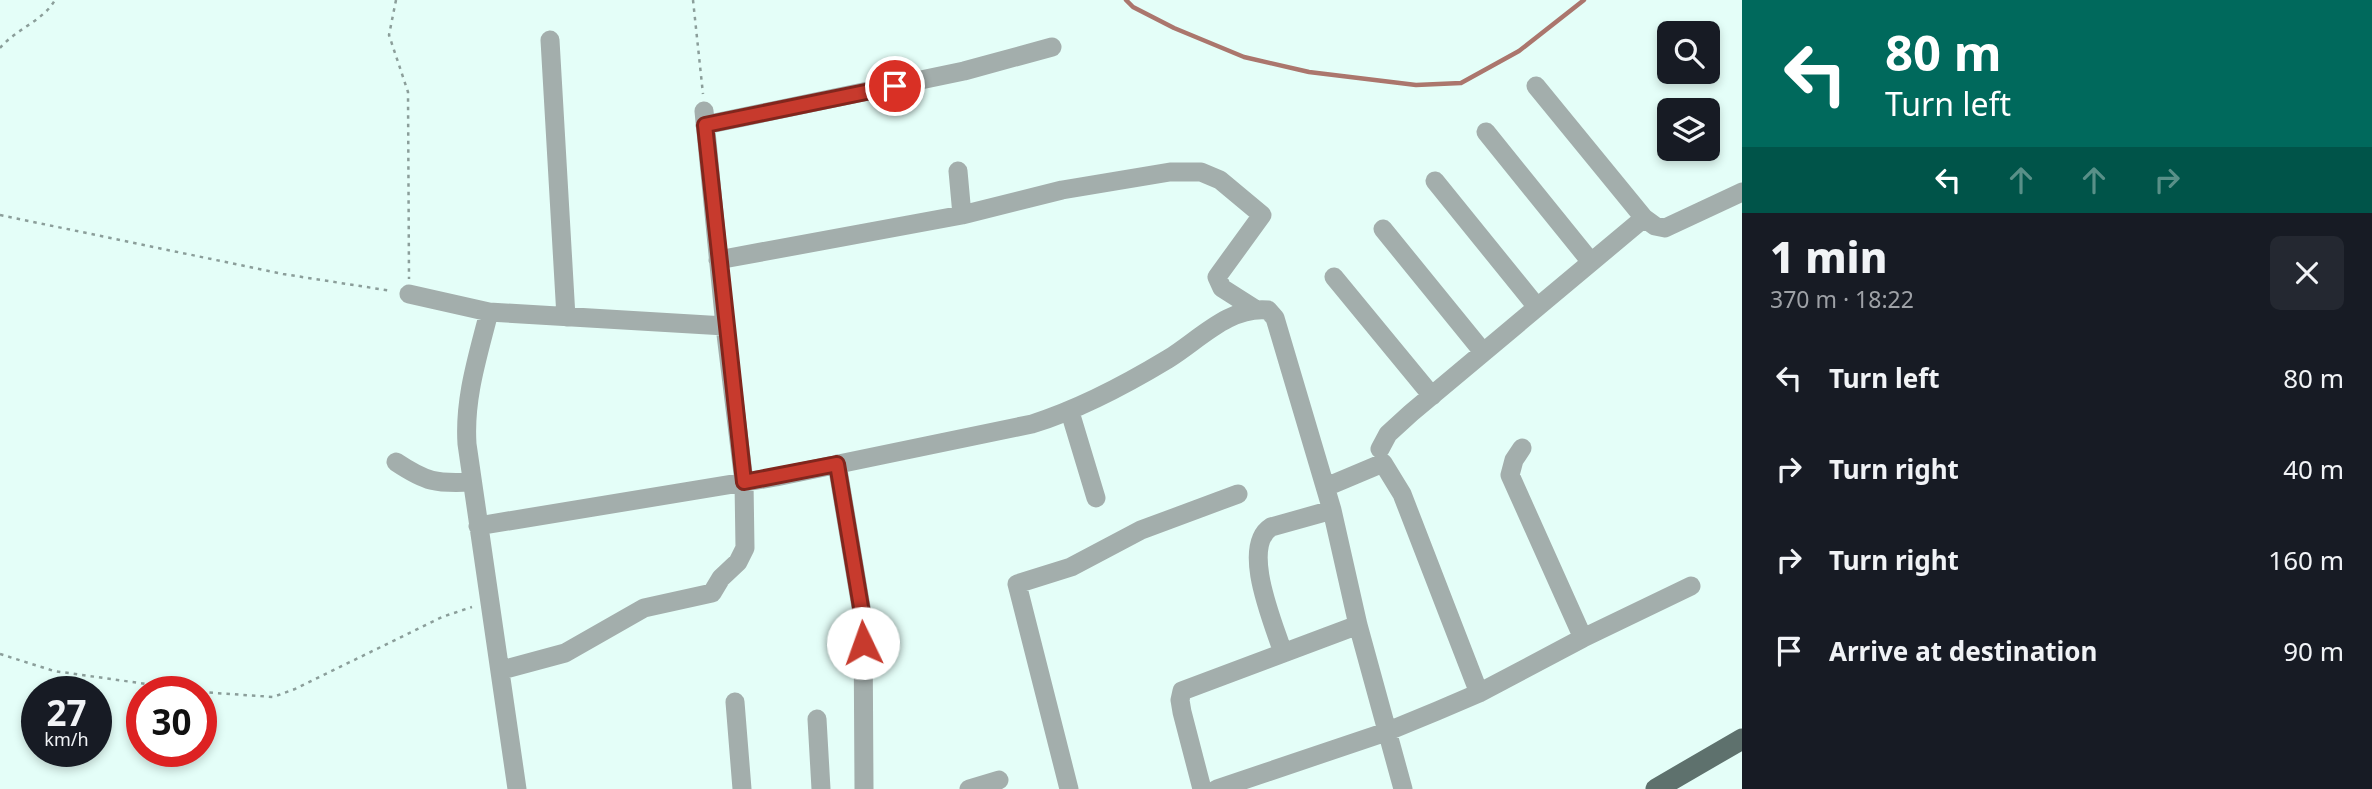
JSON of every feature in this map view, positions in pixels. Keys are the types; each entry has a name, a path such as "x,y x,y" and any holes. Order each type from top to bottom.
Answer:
{"main road":[{"path":"1666,787 1742,739"}],"street":[{"path":"550,40 566,317"},
{"path":"502,670 565,653 644,608 712,593 746,548 744,482 704,118 964,71 1052,47"},
{"path":"1536,86 1644,218 1655,226 1665,228 1742,192"},
{"path":"1486,132 1591,262"},
{"path":"958,170 962,215"},
{"path":"718,260 962,215 1062,190 1170,172 1201,172 1220,180 1262,215 1217,277 1222,288 1255,309 1268,310 1275,318 1326,487 1358,625 1403,789"},
{"path":"1435,181 1537,307"},
{"path":"1380,449 1388,434 1644,218"},
{"path":"1383,229 1483,352"},
{"path":"1334,277 1432,396"},
{"path":"409,294 489,312 725,326"},
{"path":"478,526 744,482 1032,424 1070,412 1169,358 1212,328 1255,309"},
{"path":"489,312 469,389 465,416 478,526 502,670 517,789"},
{"path":"1070,412 1096,498"},
{"path":"1522,448 1514,460 1510,475 1583,638"},
{"path":"396,462 421,479 446,484 472,482"},
{"path":"1326,487 1383,463 1402,494 1479,692"},
{"path":"837,464 862,612 864,789"},
{"path":"1069,789 1017,584 1071,568 1140,530 1238,494"},
{"path":"1283,653 1258,571 1258,545 1265,531 1271,527 1332,510"},
{"path":"1216,789 1386,732 1479,692 1692,586"},
{"path":"1202,789 1182,712 1182,691 1358,625"},
{"path":"735,702 743,789"},
{"path":"817,719 821,789"},
{"path":"969,789 999,780"}],"path":[{"path":"0,48 10,37 38,18 55,0"},
{"path":"0,215 283,274 409,294 408,92 388,35 396,0"},
{"path":"693,0 701,77"},
{"path":"217,694 273,697 295,689 442,617 489,603"},
{"path":"0,653 54,671 126,681"}],"waterway":[{"path":"1126,0 1133,7 1174,28 1244,57 1309,72 1416,85 1461,83 1519,51 1584,0"}],"route":[{"path":"863,643 863,619 837,464 744,482 705,125 895,86"}]}
